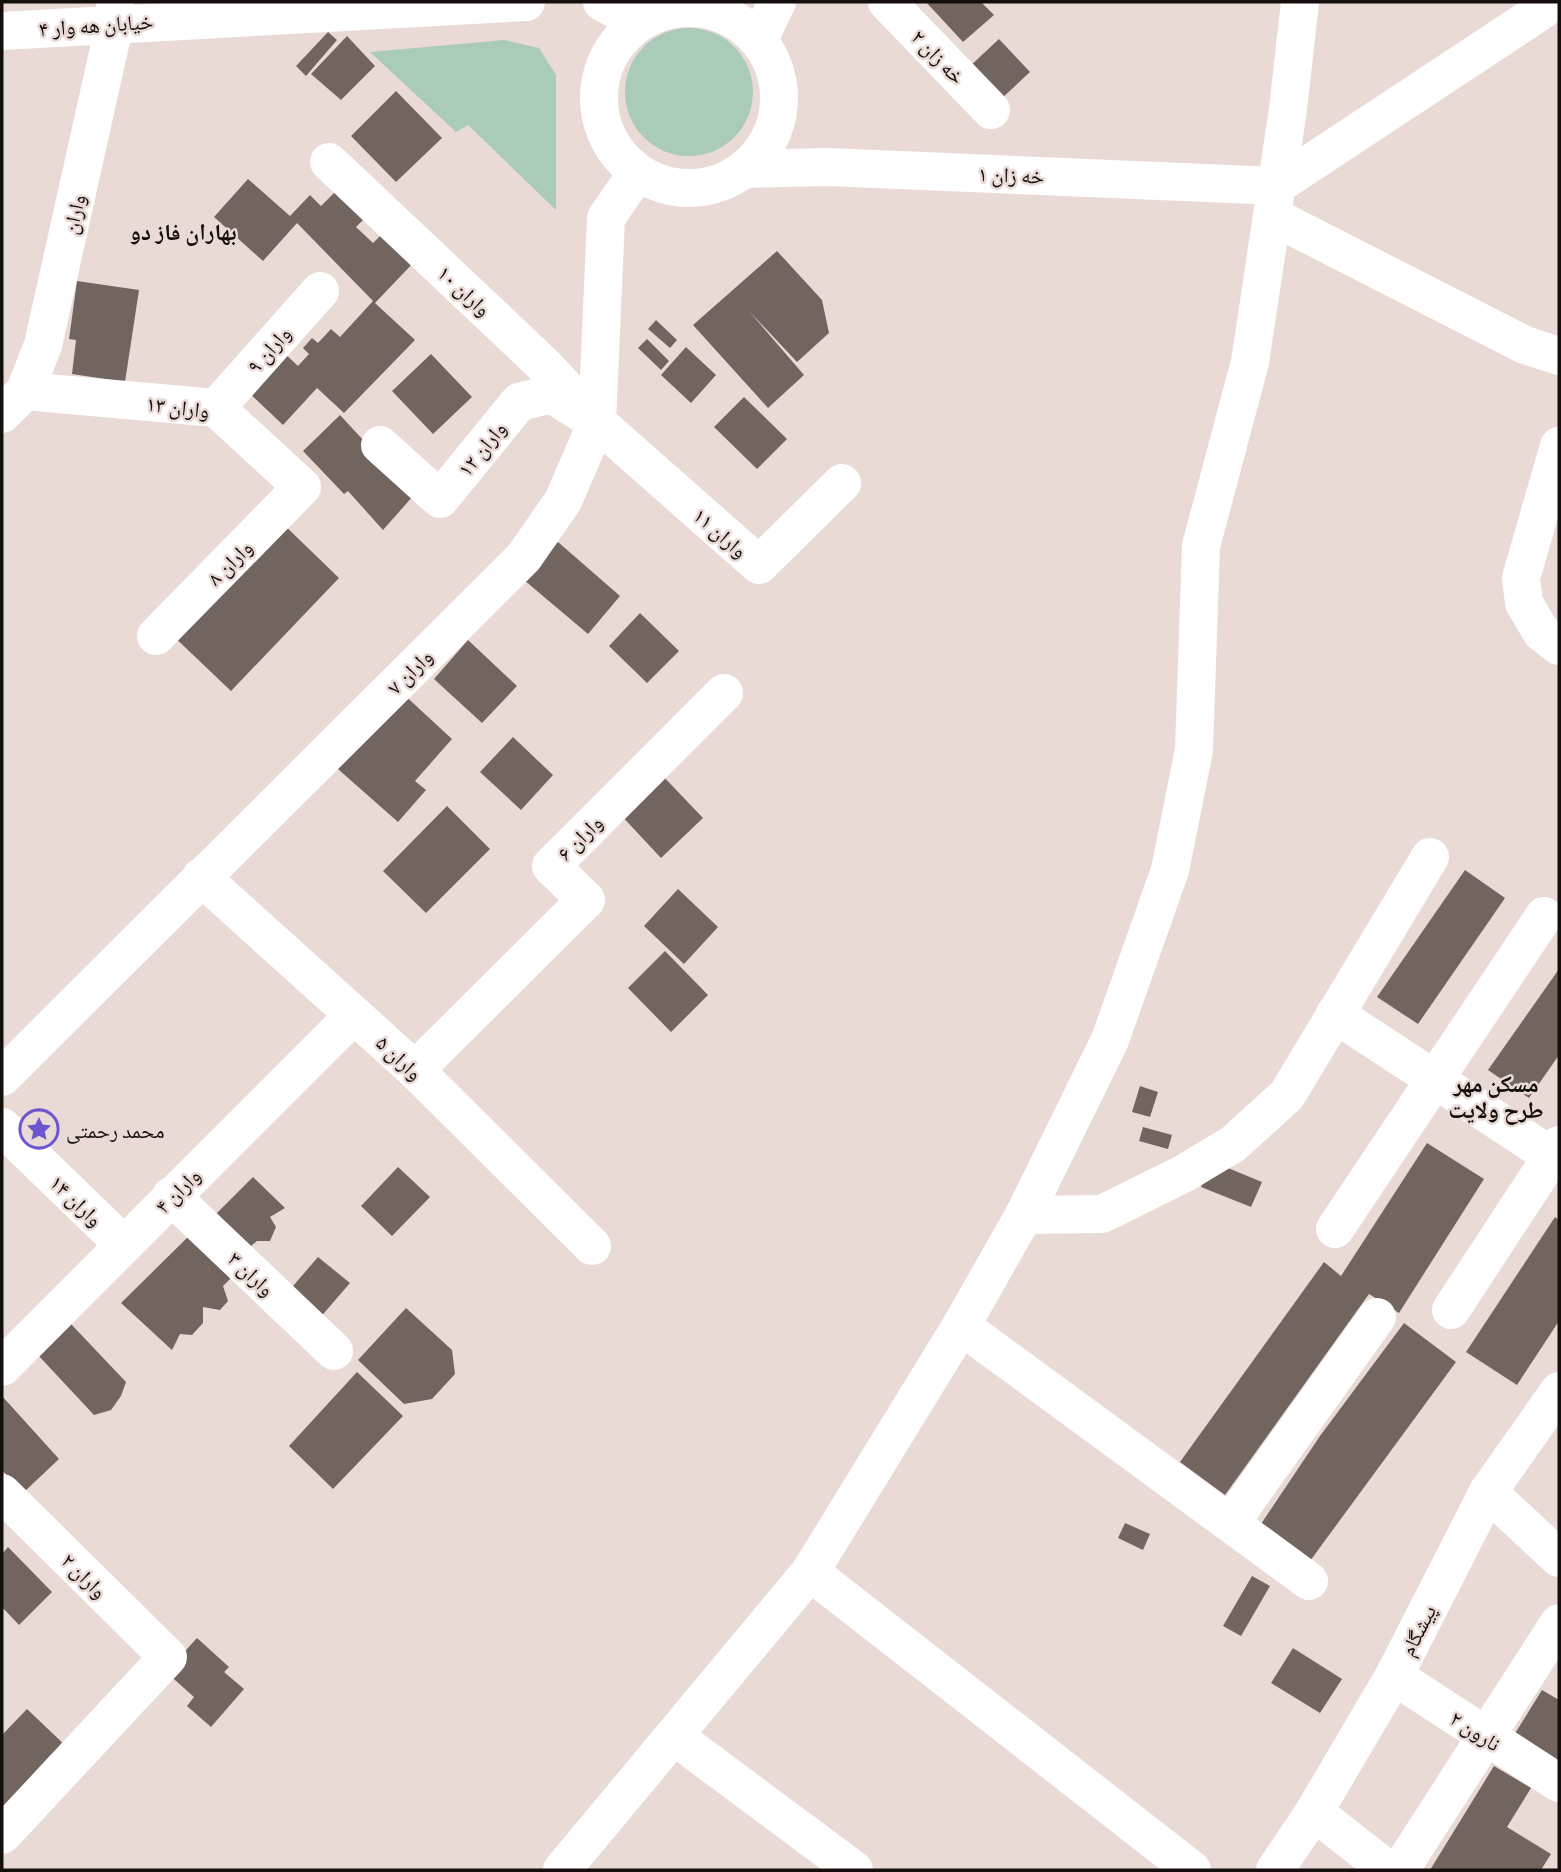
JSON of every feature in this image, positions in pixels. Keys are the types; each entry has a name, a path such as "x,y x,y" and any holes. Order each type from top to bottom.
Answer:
{"street":[{"name":"خیابان هه وار ۴","path":"2,31 115,12 526,2"},
{"path":"602,2 638,22"},
{"path":"759,39 777,2"},
{"name":"خه زان ۲","path":"887,2 991,110"},
{"path":"562,1870 810,1572 961,1326 1024,1215 1110,1041 1170,870 1194,750 1201,546 1250,362 1300,2"},
{"path":"688,6 738,20 759,39 774,64 780,93 777,121 765,148 745,169 720,183 691,189 663,185 637,173 616,152 602,126 598,97 603,68 617,42 638,22 662,10 688,6"},
{"path":"1274,201 1551,11"},
{"name":"واران","path":"13,402 43,345 115,12"},
{"name":"واران ۱۰","path":"329,162 545,366 597,422"},
{"name":"خه زان ۱","path":"745,169 827,167 1274,201"},
{"name":"واران ۷","path":"2,1077 524,557 563,501 597,422 606,218 637,173"},
{"path":"1274,201 1525,345 1559,356"},
{"name":"واران ۹","path":"216,408 320,290"},
{"name":"واران ۱۲","path":"380,445 440,499 519,402 551,394 597,422"},
{"name":"واران ۱۳","path":"13,402 216,408 302,487"},
{"name":"واران ۱۱","path":"597,422 759,565 842,483"},
{"path":"1559,446 1521,578 1524,603 1541,632 1559,646"},
{"name":"واران ۸","path":"156,636 302,487"},
{"name":"واران ۶","path":"415,1070 586,900 551,866 724,693"},
{"path":"1024,1215 1102,1214 1182,1174 1233,1144 1287,1095 1430,857"},
{"name":"واران ۵","path":"201,877 415,1070 592,1246"},
{"path":"1335,1229 1544,916"},
{"path":"1335,1014 1557,1154 1451,1310"},
{"name":"واران ۴","path":"2,1367 354,1015"},
{"name":"واران ۱۴","path":"2,1127 123,1244"},
{"name":"واران ۳","path":"171,1196 334,1351"},
{"path":"1231,1521 1377,1317"},
{"path":"961,1326 1309,1580"},
{"name":"پیشگام","path":"1276,1870 1314,1812 1394,1676 1489,1492 1559,1392"},
{"path":"1489,1492 1559,1558"},
{"name":"واران ۲","path":"2,1493 168,1657 2,1835"},
{"path":"810,1572 1192,1870"},
{"path":"1401,1870 1488,1738 1559,1623"},
{"name":"نارون ۲","path":"1394,1676 1559,1783"},
{"path":"674,1736 854,1870"},
{"path":"1314,1812 1388,1870"}],"green space":[{"path":"689,28 714,32 735,46 749,67 753,92 749,117 735,138 714,152 689,156 664,152 643,138 629,117 625,92 629,67 643,46 664,32"},
{"path":"504,40 539,48 556,75 556,210 468,125 456,132 370,52"}],"building":[{"path":"926,2 981,2 994,15 963,42"},
{"path":"328,32 337,40 306,76 296,66"},
{"path":"347,36 375,66 341,100 311,74"},
{"path":"999,39 1030,72 999,101 968,68"},
{"path":"396,91 442,138 396,182 351,136"},
{"path":"248,179 290,216 310,195 321,206 335,192 363,220 356,227 373,243 387,229 417,259 375,303 415,340 344,413 317,388 283,425 244,388 281,350 298,366 309,354 303,348 312,338 318,343 331,329 340,337 373,301 297,223 263,261 214,217"},
{"path":"777,251 822,300 829,333 797,362 749,311 804,375 768,408 693,325"},
{"path":"77,281 139,290 125,382 72,374 76,340 69,339"},
{"path":"656,320 677,340 670,348 648,329"},
{"path":"647,339 669,361 661,370 638,348"},
{"path":"686,347 716,375 691,403 661,375"},
{"path":"431,354 472,397 433,434 392,391"},
{"path":"744,397 787,439 757,469 714,427"},
{"path":"340,415 414,495 383,530 348,491 344,494 303,451"},
{"path":"278,519 339,578 231,691 169,632"},
{"path":"558,542 620,596 588,634 524,580"},
{"path":"640,613 679,651 647,683 609,646"},
{"path":"468,640 517,686 482,723 434,679"},
{"path":"400,691 452,739 415,781 426,790 398,822 330,762"},
{"path":"513,737 553,775 521,810 480,772"},
{"path":"659,772 703,818 661,858 618,812"},
{"path":"447,806 490,849 426,913 383,871"},
{"path":"1465,870 1505,898 1418,1024 1377,997"},
{"path":"678,889 718,927 684,964 644,926"},
{"path":"665,951 708,995 671,1032 628,988"},
{"path":"1559,969 1559,1055 1529,1098 1488,1070"},
{"path":"1140,1086 1158,1092 1150,1117 1132,1112"},
{"path":"1143,1127 1172,1135 1168,1149 1139,1141"},
{"path":"1427,1143 1484,1179 1399,1313 1369,1294 1225,1495 1180,1462 1324,1262 1341,1276"},
{"path":"1211,1161 1262,1182 1251,1207 1201,1187"},
{"path":"398,1167 430,1197 392,1236 361,1206"},
{"path":"253,1177 285,1208 270,1217 276,1227 270,1241 257,1241 243,1253 210,1220"},
{"path":"1555,1217 1559,1220 1559,1321 1517,1385 1466,1352"},
{"path":"192,1233 233,1276 223,1286 228,1301 220,1310 203,1307 203,1323 192,1335 180,1334 172,1350 121,1303"},
{"path":"318,1257 350,1283 318,1320 287,1293"},
{"path":"406,1308 452,1350 455,1374 432,1399 404,1404 358,1360"},
{"path":"70,1323 126,1382 121,1396 111,1410 94,1415 37,1354"},
{"path":"1404,1323 1456,1362 1310,1561 1259,1527 1320,1436"},
{"path":"357,1372 403,1416 333,1489 289,1446"},
{"path":"2,1396 59,1459 23,1493 2,1470"},
{"path":"1125,1523 1150,1534 1143,1550 1118,1538"},
{"path":"8,1547 52,1592 19,1625 2,1607 2,1554"},
{"path":"1252,1576 1270,1586 1241,1636 1223,1626"},
{"path":"197,1638 229,1667 224,1672 244,1689 211,1727 187,1706 194,1697 166,1672"},
{"path":"1293,1648 1342,1679 1320,1713 1271,1683"},
{"path":"1542,1690 1559,1700 1559,1770 1511,1740"},
{"path":"27,1709 69,1749 2,1819 2,1735"},
{"path":"1494,1766 1531,1788 1507,1827 1551,1854 1541,1870 1430,1870"}],"place":[{"name":"محمد رحمتی","path":"39,1129"}],"district":[{"name":"بهاران فاز دو","path":"183,231"},
{"name":"مسکن مهر طرح ولایت","path":"1496,1096"}]}
